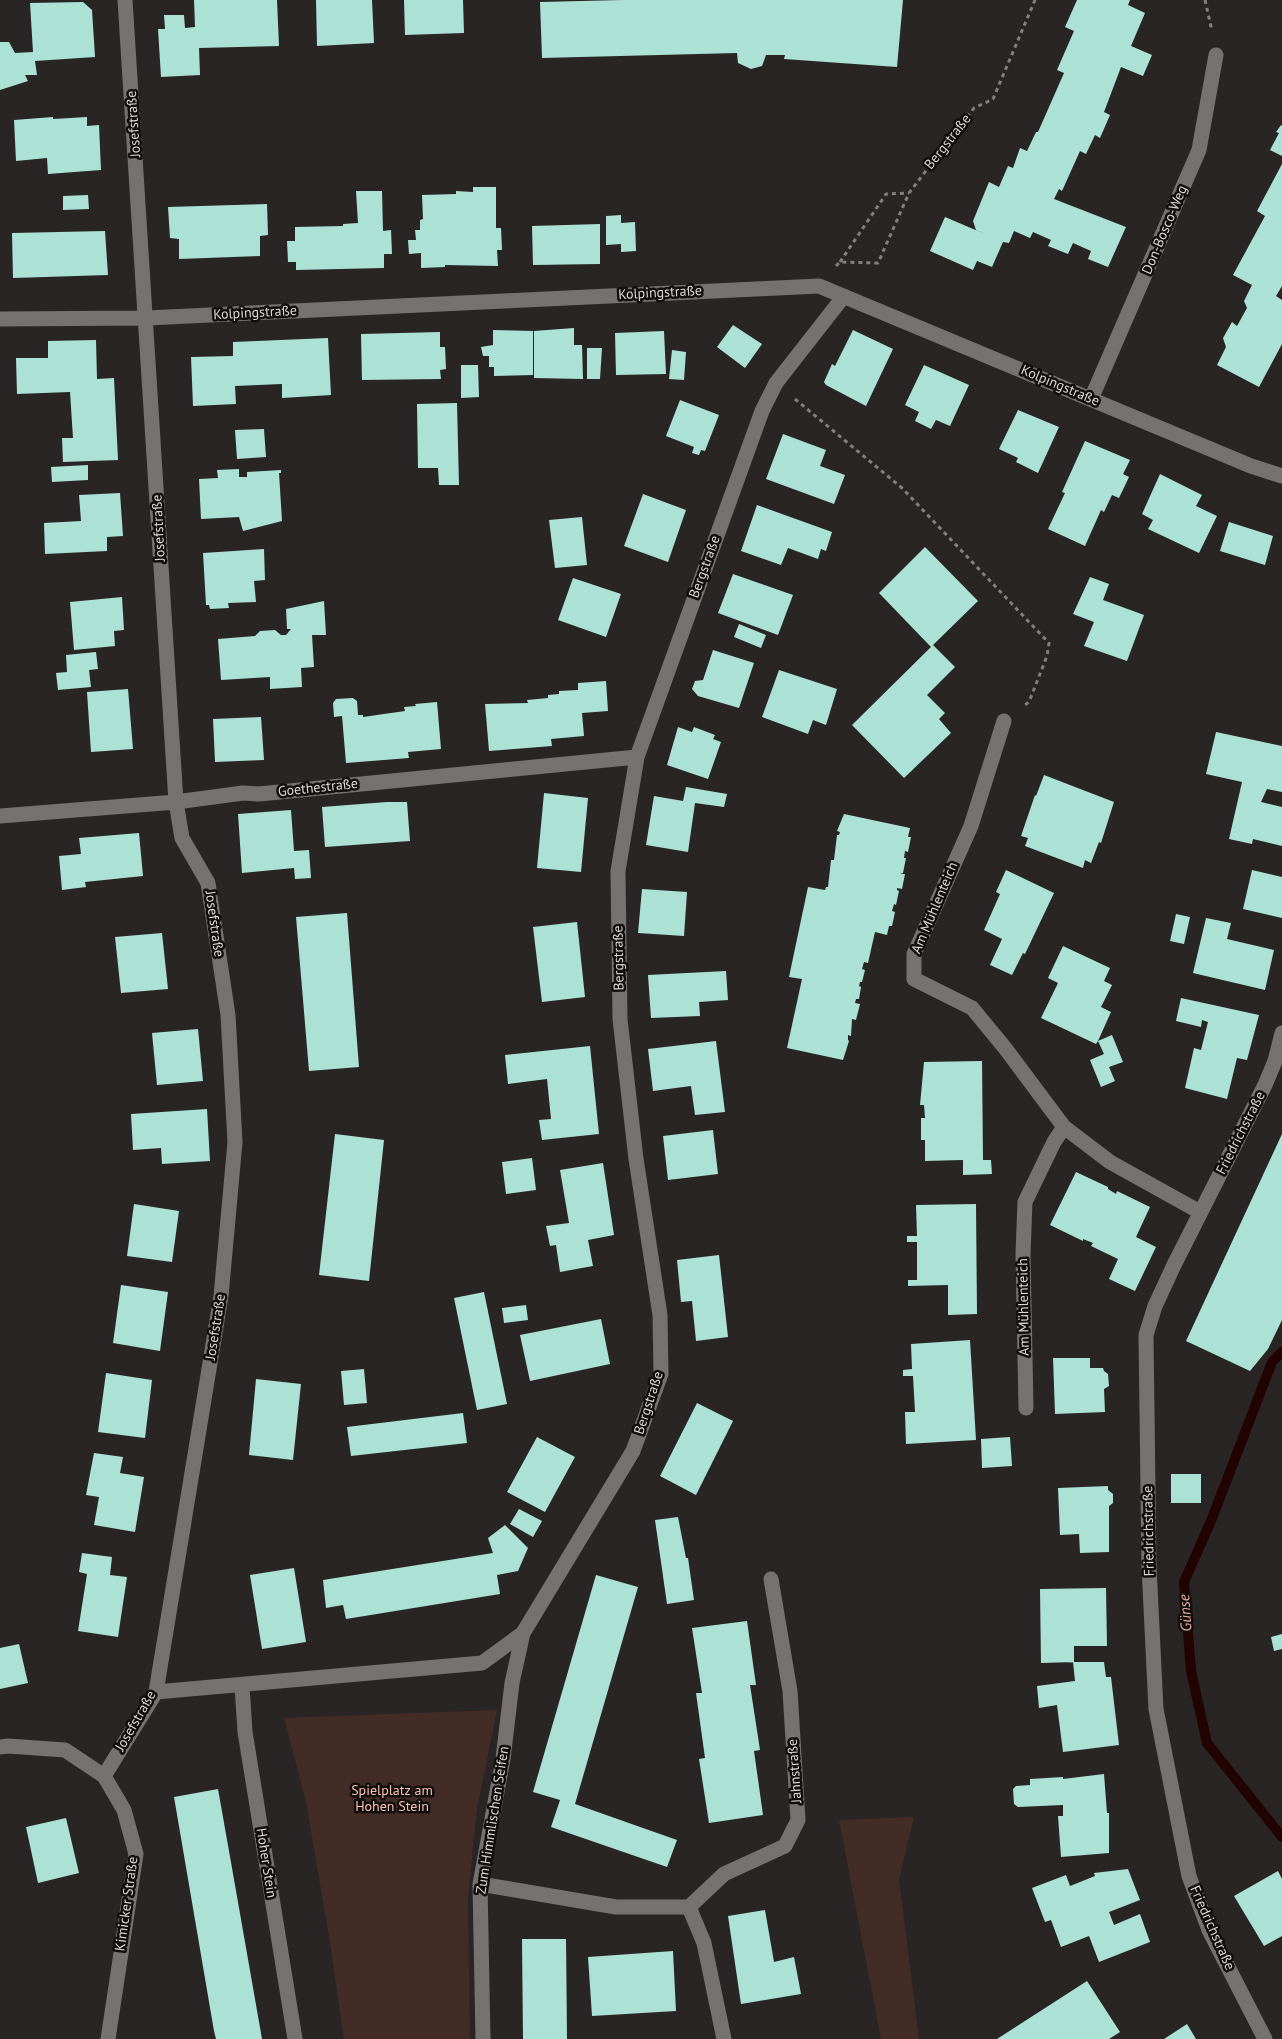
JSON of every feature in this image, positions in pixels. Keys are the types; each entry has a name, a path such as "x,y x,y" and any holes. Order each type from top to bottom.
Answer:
{"street":[{"name":"Josefstraße","path":"104,1776 156,1692 221,1296 235,1142 228,1015 208,883 182,838 176,802 147,318 125,0"},
{"name":"Don-Bosco-Weg","path":"1091,399 1199,150 1216,55"},
{"name":"Kolpingstraße","path":"0,319 147,318 818,286 1251,466 1282,476"},
{"name":"Bergstraße","path":"524,1633 633,1451 660,1374 660,1315 636,1159 620,1019 618,870 637,757 762,412 776,383 844,296"},
{"name":"Am Mühlenteich","path":"1004,721 971,826 914,954 914,979 972,1008 1005,1048 1064,1127 1110,1162 1200,1212"},
{"name":"Goethestraße","path":"0,816 176,802 243,793 259,794 637,757"},
{"name":"Friedrichstraße","path":"1265,2039 1209,1930 1189,1876 1156,1709 1149,1567 1146,1336 1155,1306 1200,1212 1265,1085 1275,1061 1282,1032"},
{"name":"Am Mühlenteich","path":"1026,1408 1023,1254 1025,1202 1054,1142 1064,1127"},
{"name":"Jahnstraße","path":"690,1907 724,1874 785,1846 798,1820 790,1691 771,1579"},
{"path":"156,1692 482,1664 524,1633"},
{"name":"Zum Himmlischen Seifen","path":"483,2039 480,1884 503,1759 512,1683 524,1633"},
{"name":"Hoher Stein","path":"242,1686 245,1732 295,2039"},
{"path":"0,1747 65,1750 104,1776"},
{"name":"Kimicker Straße","path":"104,1776 124,1810 136,1854 108,2039"},
{"path":"480,1884 616,1907 690,1907 704,1943 724,2039"}],"path":[{"name":"Bergstraße","path":"878,263 909,193 974,108 994,99 1035,0"},
{"path":"1205,0 1216,55"},
{"path":"840,262 886,194 909,193"},
{"path":"776,383 902,488 1049,643 1047,656 1029,702 1004,721"}],"green space":[{"name":"Spielplatz am Hohen Stein","path":"497,1710 477,1809 468,1897 470,2039 344,2039 330,1942 306,1802 284,1718"},
{"path":"914,1817 899,1879 919,2039 881,2039 839,1820"}],"building":[{"path":"194,0 277,0 279,46 199,48 200,75 161,77 158,29 165,29 164,15 184,15 185,28 195,27"},
{"path":"316,0 372,0 374,43 317,46"},
{"path":"404,0 463,0 464,33 405,35"},
{"path":"622,0 903,0 897,67 784,59 785,55 766,55 762,66 751,69 738,63 737,53 542,58 540,2"},
{"path":"1077,0 1130,0 1128,5 1145,13 1131,46 1152,55 1143,76 1121,67 1104,112 1110,115 1100,138 1095,135 1086,154 1080,151 1062,191 1059,189 1054,199 1126,227 1108,267 1088,259 1091,251 1073,243 1068,254 1048,246 1051,240 1033,232 1030,238 1014,231 1009,243 1003,242 992,267 977,261 973,270 930,251 945,217 985,234 976,230 973,221 989,182 999,187 1008,166 1013,168 1020,148 1027,151 1036,132 1038,132 1064,73 1057,70 1074,31 1065,27"},
{"path":"83,2 92,10 95,57 35,61 37,75 25,75 28,81 0,90 0,42 9,42 15,53 33,52 30,3"},
{"path":"53,117 53,119 87,117 87,126 99,125 101,170 48,174 47,158 16,161 14,120"},
{"path":"1281,125 1282,156 1270,150 1279,133 1276,132"},
{"path":"1282,164 1282,286 1276,296 1282,300 1282,344 1259,387 1217,365 1226,347 1223,338 1232,322 1237,326 1247,308 1244,301 1252,285 1233,275 1265,216 1257,211"},
{"path":"473,187 496,187 496,228 501,228 502,250 497,250 498,266 445,265 445,267 421,268 421,253 409,254 408,240 416,240 415,230 420,230 420,220 423,219 422,195 456,194 456,191 473,192"},
{"path":"356,191 382,191 383,231 391,230 392,254 384,254 384,268 296,270 296,262 288,262 287,241 295,241 295,227 343,226 343,224 358,223"},
{"path":"88,195 89,209 63,210 63,196"},
{"path":"267,204 268,235 260,236 260,256 179,259 179,239 170,238 168,207"},
{"path":"621,215 621,223 635,222 636,251 621,252 621,244 606,245 606,216"},
{"path":"600,224 600,264 533,265 532,226"},
{"path":"105,231 108,275 13,278 12,233"},
{"path":"733,325 762,344 745,368 717,347"},
{"path":"574,328 574,345 582,345 583,379 534,378 534,331"},
{"path":"493,330 533,331 533,375 494,376 494,367 489,367 489,356 483,356 481,347 493,345"},
{"path":"853,330 893,349 866,406 826,385 824,382 832,364 835,366"},
{"path":"664,331 666,374 616,375 615,333"},
{"path":"440,332 440,347 445,347 446,369 440,370 441,379 362,380 361,334"},
{"path":"328,338 331,395 282,398 282,384 235,386 236,404 193,406 191,357 233,356 233,342"},
{"path":"96,340 97,379 114,378 118,460 63,462 62,438 73,438 70,392 17,394 16,358 48,358 48,341"},
{"path":"587,348 602,348 600,379 587,379"},
{"path":"672,350 686,352 684,380 669,379"},
{"path":"461,365 478,365 479,397 461,398"},
{"path":"924,365 969,385 950,426 936,420 931,429 915,421 919,412 905,405"},
{"path":"680,400 719,415 705,451 701,450 699,455 692,453 694,447 666,436"},
{"path":"457,403 459,485 439,485 438,468 418,468 417,404"},
{"path":"1018,410 1059,427 1038,473 1016,462 1018,458 999,449"},
{"path":"264,429 266,457 237,459 235,430"},
{"path":"783,434 826,450 820,466 845,475 834,504 766,479"},
{"path":"1085,441 1130,460 1123,474 1129,477 1119,498 1112,495 1104,512 1101,510 1085,546 1048,529 1065,493 1062,492"},
{"path":"88,465 88,480 52,482 51,467"},
{"path":"239,469 239,477 247,477 247,472 281,470 281,473 279,473 282,521 243,531 239,517 201,519 199,479 218,478 217,470"},
{"path":"1160,474 1202,495 1196,506 1217,516 1199,553 1148,529 1153,520 1142,514"},
{"path":"120,493 123,536 107,537 107,551 45,554 44,523 81,521 79,495"},
{"path":"643,494 686,510 668,562 624,546"},
{"path":"757,505 832,532 826,551 821,549 818,559 788,548 781,565 741,551"},
{"path":"582,517 587,565 555,568 549,520"},
{"path":"1229,522 1273,536 1265,565 1220,551"},
{"path":"925,547 978,601 933,645 955,667 927,695 945,713 939,719 951,733 904,778 852,725 931,647 879,593"},
{"path":"264,549 265,580 254,581 256,602 228,603 229,608 210,609 209,605 206,605 203,553"},
{"path":"733,574 793,595 778,635 718,613"},
{"path":"1090,577 1109,584 1103,600 1144,615 1127,661 1084,646 1094,622 1073,614"},
{"path":"573,578 621,594 606,637 558,620"},
{"path":"122,597 124,630 114,631 115,646 74,650 70,602"},
{"path":"324,601 326,635 312,635 314,667 301,668 302,687 270,689 270,677 221,680 218,639 255,636 260,631 275,630 281,635 286,635 291,629 287,629 286,609"},
{"path":"739,624 766,635 761,648 734,637"},
{"path":"713,650 754,663 739,708 698,696 692,689 695,681 703,680"},
{"path":"96,652 98,669 89,670 91,687 58,690 56,673 67,672 66,655"},
{"path":"779,670 837,689 826,725 813,720 808,734 762,717"},
{"path":"606,681 608,711 582,713 584,736 551,739 552,746 489,751 485,704 528,703 527,700 548,698 548,695 559,694 559,691 578,690 578,683"},
{"path":"128,689 133,749 91,752 87,692"},
{"path":"353,698 357,701 358,715 363,715 363,717 405,711 404,707 437,702 441,749 408,752 409,758 346,763 342,716 334,717 333,703 336,699"},
{"path":"261,717 264,760 215,762 213,719"},
{"path":"678,727 692,732 694,727 715,735 713,739 721,742 708,779 667,765"},
{"path":"1216,732 1282,746 1282,792 1267,789 1261,802 1282,807 1282,846 1253,839 1252,844 1229,839 1242,782 1206,774"},
{"path":"1044,775 1114,802 1101,843 1099,842 1091,863 1085,860 1083,868 1025,846 1028,838 1021,836"},
{"path":"686,787 727,794 724,807 695,803 688,852 646,845 654,796 683,801"},
{"path":"544,793 588,798 581,872 537,868"},
{"path":"407,802 410,841 325,847 322,807"},
{"path":"291,810 294,851 309,850 311,878 295,879 294,868 242,873 238,814"},
{"path":"844,814 910,828 908,837 911,837 908,852 905,851 904,858 906,858 903,873 900,874 905,874 902,889 897,888 899,891 896,905 894,904 892,911 895,912 892,926 889,926 887,935 875,932 868,963 864,962 862,969 865,970 859,986 861,987 859,999 856,999 855,1003 860,1004 856,1020 852,1019 851,1036 848,1035 849,1041 843,1060 787,1048 802,979 789,977 808,887 825,890 828,887 831,860 834,860 837,835 840,832 837,831"},
{"path":"139,833 143,876 85,882 86,887 62,890 59,856 81,854 79,838"},
{"path":"1006,870 1054,893 1025,954 1023,953 1012,975 990,965 1002,939 984,930 1000,894 996,892"},
{"path":"1252,870 1282,877 1282,918 1243,909"},
{"path":"642,889 687,892 684,936 638,933"},
{"path":"347,913 359,1067 309,1071 296,917"},
{"path":"1176,914 1190,917 1184,944 1170,941"},
{"path":"1206,918 1231,923 1227,939 1274,950 1265,990 1193,973"},
{"path":"577,922 585,997 542,1002 533,927"},
{"path":"162,933 168,989 121,993 115,937"},
{"path":"1063,946 1110,968 1104,981 1112,985 1101,1007 1111,1012 1096,1044 1041,1018 1058,983 1048,978"},
{"path":"726,971 728,1000 699,1002 700,1016 651,1018 648,975"},
{"path":"1181,998 1259,1015 1247,1060 1237,1058 1227,1099 1185,1088 1194,1048 1201,1050 1208,1022 1202,1020 1201,1027 1176,1021"},
{"path":"198,1029 203,1081 157,1085 152,1033"},
{"path":"1112,1035 1123,1062 1109,1067 1115,1081 1101,1087 1090,1060 1104,1054 1098,1041"},
{"path":"716,1041 725,1112 695,1115 691,1086 653,1091 648,1049"},
{"path":"590,1046 599,1134 542,1140 539,1120 551,1119 547,1079 508,1084 505,1055"},
{"path":"982,1061 983,1160 991,1160 992,1174 963,1175 963,1160 925,1161 925,1140 921,1140 921,1118 925,1118 924,1105 920,1105 924,1062"},
{"path":"207,1109 210,1161 162,1164 161,1148 133,1150 131,1114"},
{"path":"713,1130 718,1174 668,1180 663,1136"},
{"path":"335,1134 384,1140 369,1281 319,1275"},
{"path":"1282,1134 1282,1320 1268,1349 1250,1371 1186,1341"},
{"path":"532,1158 536,1190 506,1194 502,1162"},
{"path":"603,1163 614,1235 588,1240 593,1266 560,1272 556,1245 550,1246 546,1226 569,1223 560,1170"},
{"path":"1076,1172 1108,1187 1108,1189 1116,1194 1117,1191 1150,1207 1136,1237 1156,1247 1135,1291 1109,1279 1118,1259 1091,1246 1093,1243 1083,1239 1083,1241 1050,1225"},
{"path":"134,1204 179,1211 172,1262 127,1256"},
{"path":"976,1204 977,1314 948,1315 948,1285 908,1286 908,1280 917,1280 917,1242 907,1242 907,1236 917,1236 916,1205"},
{"path":"719,1255 728,1337 696,1341 692,1301 681,1302 677,1260"},
{"path":"121,1285 168,1292 160,1351 113,1343"},
{"path":"484,1292 507,1404 477,1410 454,1298"},
{"path":"526,1305 528,1320 504,1323 502,1308"},
{"path":"601,1319 610,1364 530,1381 520,1335"},
{"path":"970,1340 976,1440 906,1444 905,1412 915,1412 913,1376 903,1376 903,1370 912,1369 911,1344"},
{"path":"1053,1358 1090,1358 1090,1368 1103,1368 1108,1374 1109,1386 1104,1389 1105,1412 1055,1414"},
{"path":"364,1369 367,1403 344,1405 341,1371"},
{"path":"106,1373 152,1380 145,1438 98,1432"},
{"path":"256,1379 301,1384 293,1460 249,1455"},
{"path":"697,1403 733,1421 696,1495 660,1476"},
{"path":"463,1413 467,1443 351,1456 347,1427"},
{"path":"537,1437 575,1457 545,1512 507,1492"},
{"path":"1010,1437 1012,1466 982,1468 981,1439"},
{"path":"94,1453 123,1457 120,1473 144,1477 135,1532 94,1525 99,1497 86,1495"},
{"path":"1171,1474 1201,1474 1201,1503 1171,1503"},
{"path":"1108,1486 1108,1490 1113,1494 1113,1503 1109,1506 1109,1552 1080,1553 1079,1534 1060,1535 1058,1488"},
{"path":"519,1509 542,1521 533,1537 510,1524"},
{"path":"678,1517 686,1558 688,1558 694,1600 667,1604 655,1520"},
{"path":"505,1525 528,1548 518,1571 497,1575 500,1594 346,1619 343,1605 326,1608 323,1580 493,1553 488,1538"},
{"path":"82,1553 112,1557 110,1575 127,1577 118,1637 78,1631 87,1574 79,1572"},
{"path":"294,1568 306,1642 262,1649 250,1575"},
{"path":"596,1575 638,1587 575,1804 677,1840 667,1867 551,1827 560,1800 533,1792"},
{"path":"1106,1588 1107,1646 1074,1646 1074,1662 1041,1663 1040,1589"},
{"path":"747,1621 756,1685 750,1685 760,1750 754,1751 763,1815 709,1823 699,1759 705,1758 696,1693 702,1693 692,1628"},
{"path":"1282,1634 1282,1649 1274,1651 1271,1637"},
{"path":"19,1644 28,1683 0,1689 0,1648"},
{"path":"1073,1662 1104,1662 1106,1677 1111,1677 1119,1745 1063,1752 1057,1705 1039,1708 1037,1686 1075,1681"},
{"path":"1104,1774 1107,1813 1109,1813 1109,1853 1061,1857 1058,1816 1063,1816 1063,1805 1018,1807 1014,1804 1013,1789 1016,1786 1030,1785 1030,1779 1063,1777 1063,1779"},
{"path":"218,1789 262,2039 216,2039 214,2031 174,1797"},
{"path":"66,1818 79,1873 38,1883 26,1827"},
{"path":"1128,1869 1140,1900 1109,1912 1114,1925 1140,1914 1150,1942 1099,1962 1089,1936 1061,1947 1051,1920 1045,1922 1032,1888 1066,1875 1070,1886 1095,1876 1094,1873"},
{"path":"1278,1871 1282,1879 1282,1936 1264,1946 1234,1896"},
{"path":"765,1910 774,1962 794,1957 801,1994 741,2004 728,1916"},
{"path":"522,1939 566,1939 567,2039 523,2039"},
{"path":"673,1951 676,2011 592,2016 588,1957"},
{"path":"1087,1981 1120,2032 1109,2039 997,2039"},
{"path":"1187,2024 1196,2039 1164,2039"}],"waterway":[{"name":"Günse","path":"1282,1352 1272,1362 1211,1521 1184,1582 1191,1671 1207,1743 1282,1837"}]}
